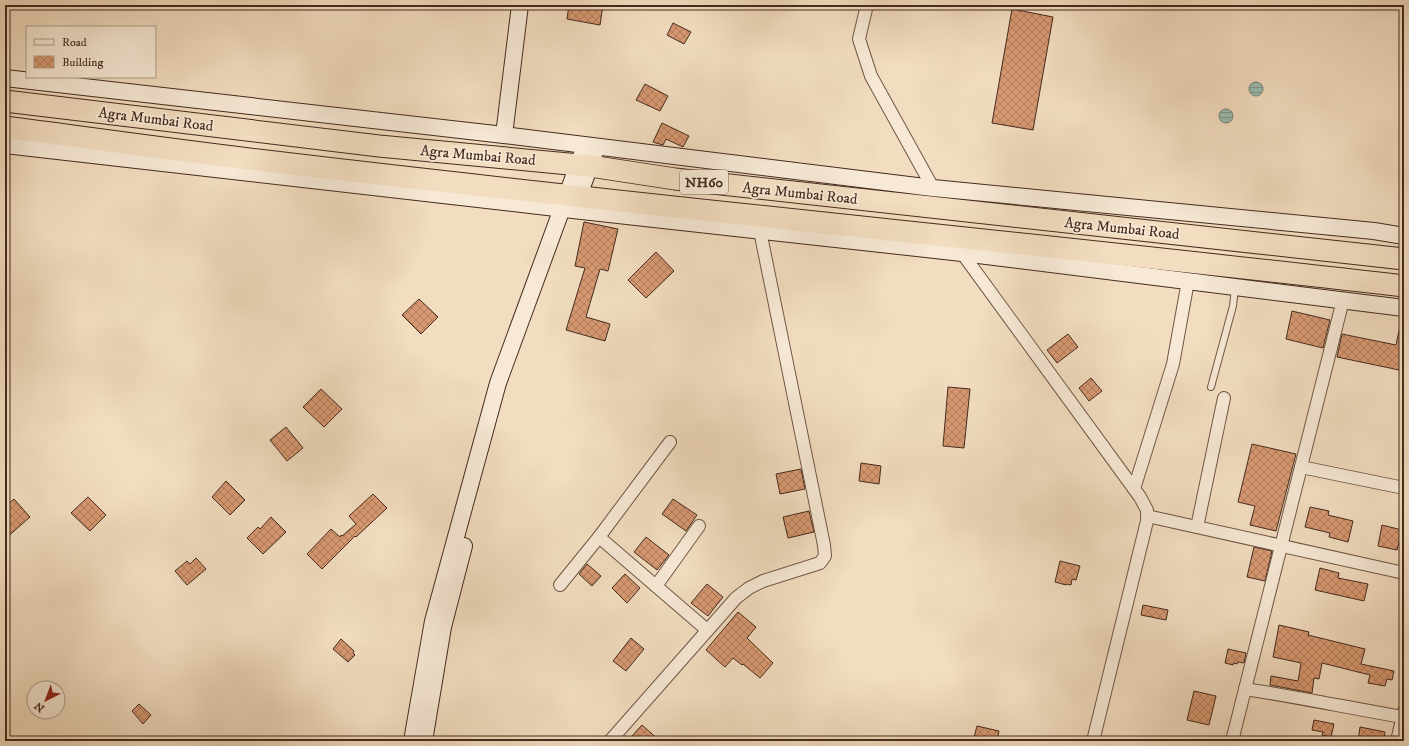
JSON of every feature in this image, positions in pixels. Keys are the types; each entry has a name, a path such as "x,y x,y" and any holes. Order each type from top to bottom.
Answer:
{"highway":[{"name":"Agra Mumbai Road","path":"5,100 379,146 584,165 675,179 1404,259"},
{"name":"Agra Mumbai Road","path":"5,127 570,203 750,214 1404,286"}],"street":[{"path":"504,135 520,5"},
{"path":"868,5 860,39 871,76 932,188"},
{"path":"5,78 504,135 932,188 1374,231 1404,236"},
{"path":"5,145 570,203 760,230 962,253 1404,308"},
{"path":"424,741 443,627 506,388 591,146"},
{"path":"412,741 432,621 498,383 570,203"},
{"path":"610,741 736,598 749,588 763,581 820,563 825,556 809,468 760,230"},
{"path":"962,253 1134,489 1147,510 1147,521 1093,741"},
{"path":"1134,489 1173,364 1188,281"},
{"path":"1232,741 1343,300"},
{"path":"1197,527 1224,398"},
{"path":"560,585 599,537 670,442"},
{"path":"1301,467 1404,488"},
{"path":"1147,516 1404,573"},
{"path":"656,586 699,526"},
{"path":"599,537 707,630"},
{"path":"1245,689 1335,706 1403,714 1397,741"}],"lane":[{"path":"1211,387 1233,306 1236,287"}],"water":[{"path":"1256,82 1261,84 1263,89 1261,94 1256,96 1251,94 1249,89 1251,84"},
{"path":"1226,109 1231,111 1233,116 1231,121 1226,123 1221,121 1219,116 1221,111"}],"building":[{"path":"569,5 603,5 600,25 567,19"},
{"path":"1012,9 1053,17 1033,130 992,123"},
{"path":"673,23 691,32 684,44 667,35"},
{"path":"645,84 668,96 660,111 636,100"},
{"path":"662,123 689,136 683,147 666,139 663,145 653,142"},
{"path":"584,222 618,229 608,271 600,269 586,317 610,324 605,341 566,330 585,268 575,266"},
{"path":"656,252 674,271 646,298 628,280"},
{"path":"419,299 438,317 421,334 402,315"},
{"path":"1292,311 1330,320 1323,348 1286,339"},
{"path":"1400,326 1404,327 1404,371 1337,357 1342,334 1396,345"},
{"path":"1068,334 1078,347 1057,363 1047,350"},
{"path":"1091,378 1102,391 1089,401 1079,388"},
{"path":"948,387 970,389 964,448 943,446"},
{"path":"321,389 342,409 324,427 303,407"},
{"path":"286,427 303,448 287,461 270,440"},
{"path":"1252,444 1296,454 1276,531 1250,525 1255,506 1238,502"},
{"path":"861,463 881,466 879,484 859,481"},
{"path":"801,469 805,489 780,494 776,474"},
{"path":"226,481 245,500 230,515 212,497"},
{"path":"373,494 387,508 356,537 355,536 322,569 307,554 331,529 340,537 356,524 349,516"},
{"path":"88,497 106,515 90,531 71,513"},
{"path":"14,499 30,517 5,539 5,507"},
{"path":"673,499 697,515 686,531 662,514"},
{"path":"1310,507 1329,511 1328,515 1353,521 1348,542 1329,537 1330,533 1305,527"},
{"path":"809,511 814,532 788,538 783,517"},
{"path":"271,517 286,532 263,554 247,538 258,527 260,529"},
{"path":"1382,525 1402,530 1397,550 1378,546"},
{"path":"646,537 669,555 657,570 634,552"},
{"path":"1254,547 1272,551 1265,581 1247,577"},
{"path":"196,558 206,569 187,585 175,571 187,561 190,564"},
{"path":"1060,561 1080,566 1076,580 1072,579 1071,585 1055,582"},
{"path":"587,564 601,576 592,586 579,574"},
{"path":"1320,568 1339,573 1338,578 1368,584 1364,601 1315,590"},
{"path":"625,574 640,588 627,603 612,588"},
{"path":"707,584 723,597 708,616 691,603"},
{"path":"1143,605 1168,610 1166,620 1141,615"},
{"path":"738,612 756,627 747,638 773,663 760,678 733,658 725,667 706,650"},
{"path":"1279,625 1309,632 1308,635 1365,649 1361,664 1394,671 1392,680 1387,679 1385,686 1368,683 1370,675 1322,663 1319,679 1314,678 1312,693 1270,685 1271,676 1298,681 1301,663 1273,657"},
{"path":"631,638 644,649 626,671 613,661"},
{"path":"341,639 354,651 353,653 355,655 348,662 333,649"},
{"path":"1228,649 1246,653 1244,663 1238,662 1237,664 1234,663 1233,665 1225,663"},
{"path":"1194,691 1216,696 1209,725 1187,720"},
{"path":"139,704 151,715 143,724 132,711"},
{"path":"1314,720 1334,724 1331,737 1322,735 1323,732 1312,730"},
{"path":"642,725 660,741 638,741 632,736"},
{"path":"977,726 999,731 997,741 973,741"},
{"path":"1360,727 1385,732 1384,741 1358,741"}]}
